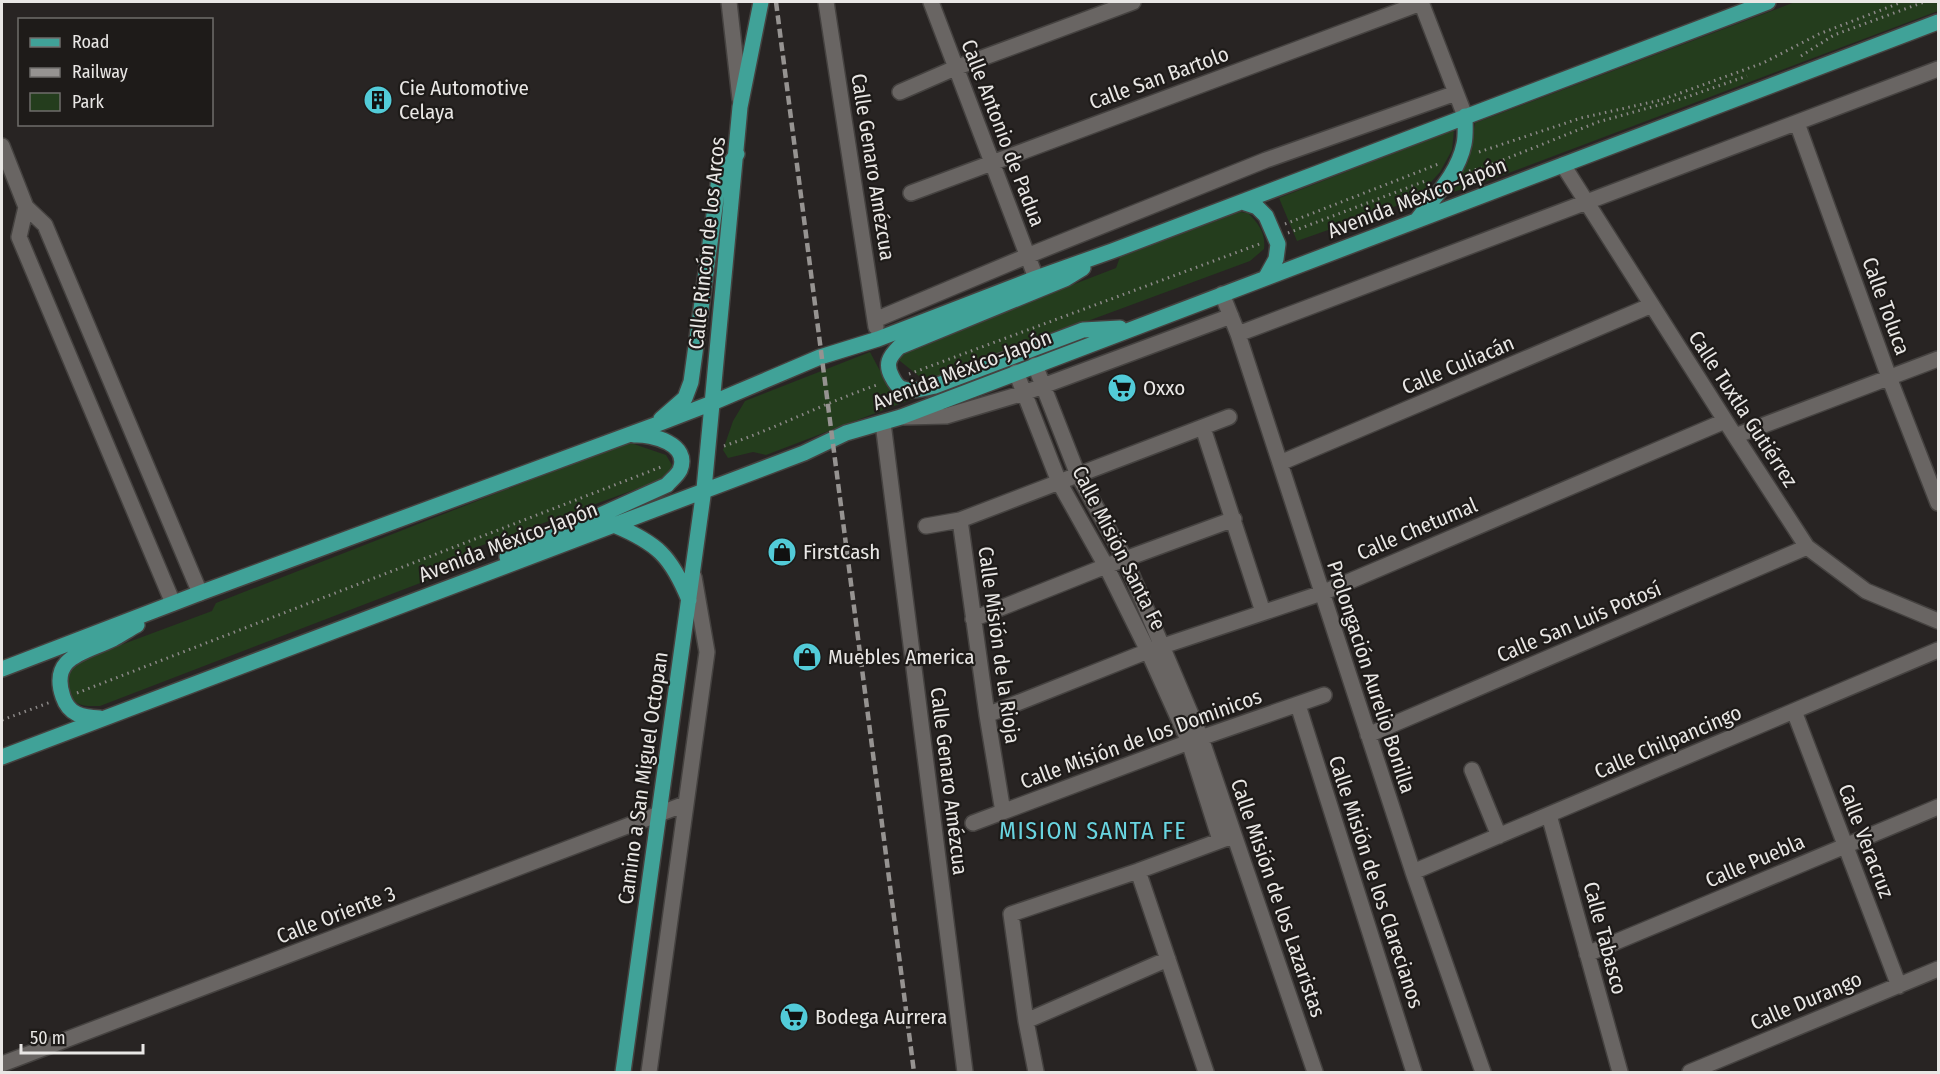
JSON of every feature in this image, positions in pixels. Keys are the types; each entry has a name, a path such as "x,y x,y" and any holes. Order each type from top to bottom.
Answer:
{"main road":[{"name":"Calle Rincón de los Arcos","path":"704,489 740,107 761,2"},
{"path":"2,669 173,603 655,425 820,357 878,339 1768,2"},
{"name":"Avenida México-Japón","path":"2,757 804,453 846,433 901,417 1938,22"},
{"path":"1417,220 1451,175 1460,158 1464,143 1465,116"},
{"path":"655,425 685,398 691,382 719,178 737,154"},
{"path":"1242,202 1257,207 1266,216 1278,244 1276,259 1266,277"},
{"path":"1112,251 1065,279 899,348 890,356 888,368 893,380 900,387 915,390 935,386 1083,330 1136,327"},
{"path":"474,578 516,551 667,485 679,472 681,460 676,448 658,438 637,435 619,438"},
{"name":"Camino a San Miguel Octopan","path":"623,1072 704,489"},
{"path":"614,525 641,536 663,554 679,575 690,602"},
{"path":"104,718 75,715 68,708 58,676 65,663 80,653 113,639 173,603"}],"street":[{"path":"729,2 740,107"},
{"name":"Calle Genaro Amézcua","path":"826,2 878,339"},
{"name":"Calle Antonio de Padua","path":"931,2 1036,278"},
{"path":"900,92 955,68 1133,2"},
{"path":"1421,2 1465,116"},
{"name":"Calle San Bartolo","path":"911,193 1421,2"},
{"path":"1238,334 1938,69"},
{"path":"875,320 1266,160 1456,93"},
{"name":"Calle Toluca","path":"1797,123 1938,503"},
{"path":"2,146 26,207 45,225 200,593"},
{"name":"Calle Tuxtla Gutiérrez","path":"1563,165 1807,547 1866,591 1938,621"},
{"path":"26,207 20,237 173,603"},
{"name":"Prolongación Aurelio Bonilla","path":"1222,294 1238,334 1413,872 1483,1072"},
{"name":"Calle Culiacán","path":"1280,463 1652,305"},
{"path":"901,417 946,416 1024,393 1231,316"},
{"path":"1735,436 1938,359"},
{"name":"Calle Misión Santa Fe","path":"1035,365 1078,475 1125,559 1155,649 1195,740"},
{"name":"Calle Misión Santa Fe","path":"1016,372 1059,482 1155,649"},
{"path":"926,526 960,520 1229,417"},
{"name":"Calle Chetumal","path":"987,715 1155,649 1322,593 1725,421"},
{"name":"Calle Genaro Amézcua","path":"883,423 965,1072"},
{"path":"1203,428 1263,612"},
{"path":"973,619 1106,566 1234,519"},
{"name":"Calle Misión de la Rioja","path":"960,520 1003,812"},
{"name":"Calle San Luis Potosí","path":"1368,735 1807,547"},
{"path":"649,1072 707,652 693,575"},
{"name":"Calle Chilpancingo","path":"1413,872 1938,650"},
{"name":"Calle Misión de los Dominicos","path":"973,823 1195,740 1324,695"},
{"name":"Calle Misión de los Clarecianos","path":"1298,705 1414,1072"},
{"name":"Calle Veracruz","path":"1794,711 1899,986"},
{"name":"Calle Misión de los Lazaristas","path":"1195,740 1227,838 1315,1072"},
{"path":"1472,770 1499,836"},
{"name":"Calle Oriente 3","path":"2,1064 685,804"},
{"name":"Calle Puebla","path":"1587,954 1938,807"},
{"name":"Calle Tabasco","path":"1549,815 1620,1072"},
{"path":"1036,1072 1026,1021 1011,914 1138,872 1227,838"},
{"path":"1138,872 1206,1072"},
{"path":"1026,1021 1168,959"},
{"name":"Calle Durango","path":"1690,1072 1938,969"}],"path":[{"path":"1272,229 1442,162 1581,118 1660,100 1763,63 1819,34 1902,2"}],"green space":[{"path":"1795,2 1938,2 1938,11 1482,183 1450,193 1468,162 1475,123"},
{"path":"1454,130 1452,150 1440,172 1416,199 1297,241 1279,198"},
{"path":"1240,212 1248,213 1252,217 1264,239 1264,249 1250,261 928,380 920,377 900,361 900,355 913,346 1116,268 1120,257"},
{"path":"870,352 879,369 891,384 915,398 766,455 753,452 728,458 723,450 733,421 745,401"},
{"path":"628,442 666,455 672,465 670,473 664,479 472,549 462,567 100,706 79,704 68,692 70,674 83,659 212,611 216,603"}],"railway":[{"path":"776,2 914,1072"}],"place":[{"name":"Cie Automotive Celaya","path":"378,100"},
{"name":"Oxxo","path":"1122,388"},
{"name":"FirstCash","path":"782,552"},
{"name":"Muebles America","path":"807,657"},
{"name":"Bodega Aurrera","path":"794,1017"}],"district":[{"name":"MISION SANTA FE","path":"1093,831"}]}
